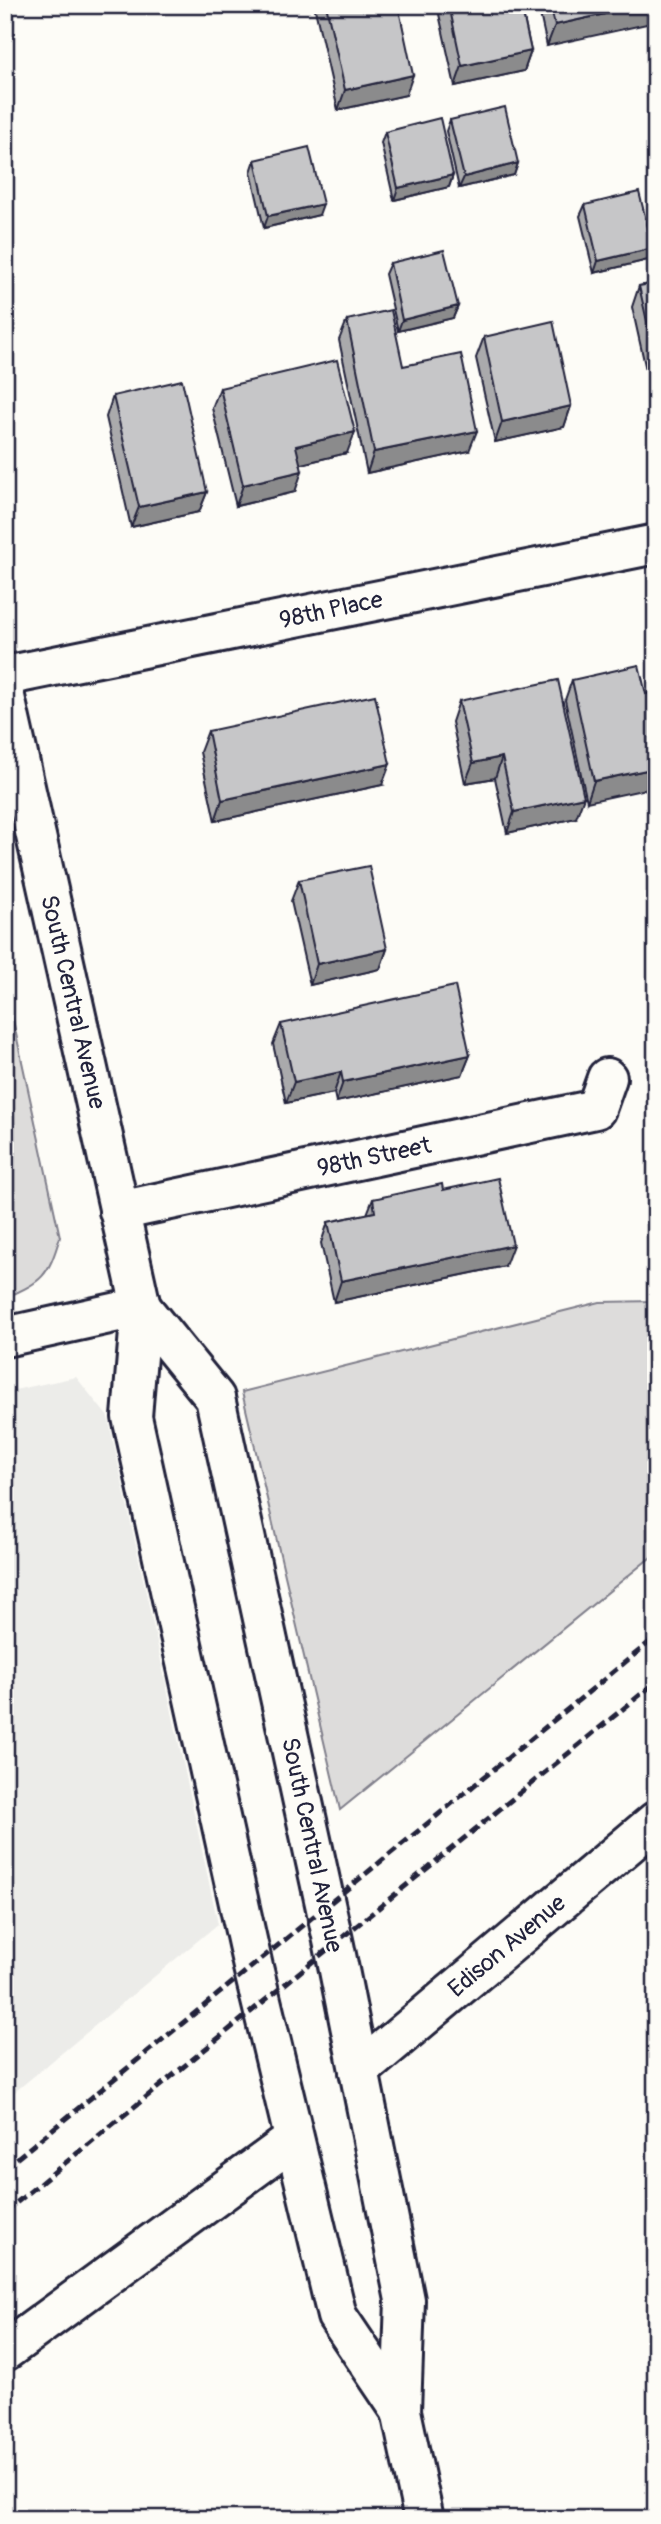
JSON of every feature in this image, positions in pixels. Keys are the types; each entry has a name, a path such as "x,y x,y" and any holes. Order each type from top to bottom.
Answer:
{"street":[{"name":"98th Place","path":"5,676 656,544"},
{"name":"South Central Avenue","path":"5,697 141,1307 132,1416 293,2140 337,2316 401,2411"},
{"name":"98th Street","path":"119,1211 596,1109 607,1078"},
{"name":"South Central Avenue","path":"141,1307 215,1398 334,1945 405,2300 401,2411 424,2519"},
{"path":"5,1337 141,1307"},
{"name":"Edison Avenue","path":"359,2071 656,1821"},
{"path":"5,2351 293,2140"}],"shaded area":[{"path":"5,983 60,1237 52,1261 42,1276 28,1287 5,1298"},
{"path":"656,1301 656,1553 340,1810 242,1392 600,1302"},
{"path":"76,1377 108,1417 218,1924 5,2100 5,1392"}],"building":[{"path":"326,5 398,5 413,75 345,90"},
{"path":"449,5 521,5 531,51 462,66"},
{"path":"550,5 646,5 555,25"},
{"path":"505,107 518,163 464,177 450,120"},
{"path":"440,118 453,175 398,188 385,132"},
{"path":"309,147 323,204 268,216 255,160"},
{"path":"639,192 653,248 598,261 585,205"},
{"path":"444,250 458,306 402,320 390,263"},
{"path":"656,283 656,361 639,286"},
{"path":"391,310 403,366 461,354 477,431 374,452 347,320"},
{"path":"553,321 571,406 502,422 484,337"},
{"path":"337,360 355,432 296,446 302,471 243,485 220,388"},
{"path":"182,380 207,492 139,507 113,396"},
{"path":"639,665 646,694 656,692 656,768 594,781 572,680"},
{"path":"558,680 584,797 514,812 502,757 473,763 459,701"},
{"path":"375,695 390,764 222,800 208,731"},
{"path":"369,866 387,949 317,964 299,880"},
{"path":"455,986 470,1055 343,1082 341,1072 294,1082 281,1024"},
{"path":"498,1178 513,1245 341,1281 328,1222 375,1212 373,1199 442,1184 443,1190"}],"railway":[{"path":"5,2168 656,1637"},
{"path":"5,2212 656,1682"}]}
